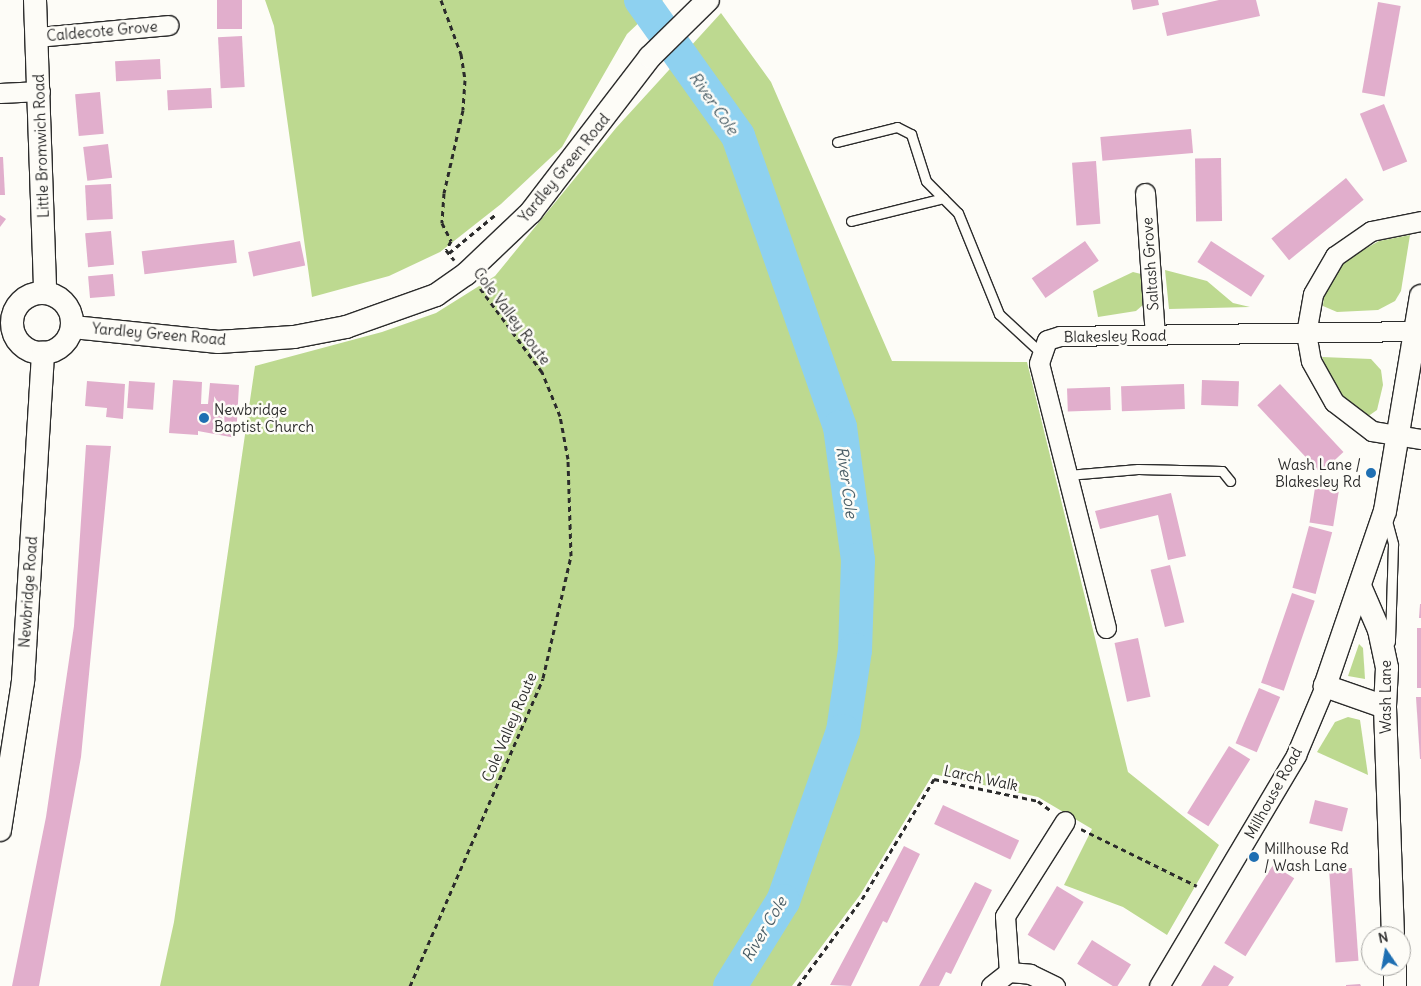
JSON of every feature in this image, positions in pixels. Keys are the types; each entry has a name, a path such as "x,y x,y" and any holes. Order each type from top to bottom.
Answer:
{"street":[{"name":"Little Bromwich Road","path":"36,0 45,292"},
{"name":"Yardley Green Road","path":"73,327 218,342 294,336 396,312 436,295 466,274 531,212 650,57 689,16 708,0"},
{"name":"Caldecote Grove","path":"37,37 168,25"},
{"path":"0,93 40,91"},
{"name":"Saltash Grove","path":"1145,193 1155,335"},
{"path":"1421,221 1371,231 1335,256 1313,294 1306,332 1314,368 1334,402 1358,422 1395,438 1421,440"},
{"path":"45,292 69,308 73,327 60,347 43,353 21,345 6,321 19,303 45,292"},
{"path":"1360,586 1385,511 1395,438 1417,331 1421,296"},
{"name":"Blakesley Road","path":"1040,352 1047,340 1060,336 1417,331"},
{"path":"1040,352 1039,363 1106,628"},
{"name":"Newbridge Road","path":"0,830 23,681 43,353"},
{"name":"Wash Lane","path":"1360,586 1386,655 1384,707 1394,926"},
{"name":"Millhouse Road","path":"1159,986 1216,896 1296,755 1325,686 1360,586"},
{"path":"1325,686 1384,707"},
{"path":"1009,972 1005,916 1065,821"},
{"path":"991,986 1009,972 1030,974 1055,986"}],"lane":[{"path":"838,142 897,127 911,134 926,181 958,213 998,314 1040,352"},
{"path":"851,221 943,198"},
{"path":"1068,475 1138,469 1222,471 1230,481"},
{"path":"1385,511 1394,544 1391,641 1386,655"}],"path":[{"name":"Cole Valley Route","path":"410,986 543,678 571,556 568,459 560,416 542,372 446,250 451,241 442,223 465,80 461,54 441,0"},
{"name":"Larch Walk","path":"798,986 862,899 934,779 1038,801 1065,821 1216,896"}],"green space":[{"path":"265,0 663,0 627,34 562,147 501,204 440,252 389,276 312,297 274,26"},
{"path":"721,13 771,82 892,361 1027,362 1128,772 1219,845 1167,935 1123,907 1064,885 1092,829 1038,797 933,774 860,895 792,986 160,986 174,922 255,366 382,332 436,313 495,276 616,128"},
{"path":"1410,235 1401,291 1395,301 1378,310 1337,312 1323,306 1325,283 1349,258 1379,241"},
{"path":"1165,270 1207,281 1233,303 1250,307 1169,309"},
{"path":"1133,272 1141,274 1144,304 1136,311 1098,317 1093,291"},
{"path":"1322,357 1371,359 1381,370 1383,385 1377,410 1367,417 1353,411 1333,385"},
{"path":"1359,644 1363,648 1365,679 1348,676"},
{"path":"1348,717 1360,720 1368,775 1317,752 1335,722"}],"building":[{"path":"217,0 242,0 242,29 217,29"},
{"path":"1131,0 1158,0 1159,5 1133,10"},
{"path":"1219,0 1256,0 1260,16 1167,36 1162,13"},
{"path":"1378,2 1401,6 1385,97 1362,93"},
{"path":"242,36 245,87 221,88 218,37"},
{"path":"160,59 161,79 116,81 115,61"},
{"path":"211,88 212,108 168,110 167,90"},
{"path":"100,92 104,134 79,136 75,94"},
{"path":"1384,104 1407,161 1383,171 1360,114"},
{"path":"1191,129 1193,153 1102,161 1100,137"},
{"path":"108,144 112,178 87,181 83,147"},
{"path":"0,157 3,157 5,195 0,195"},
{"path":"1195,158 1221,158 1222,221 1196,221"},
{"path":"1096,161 1100,224 1076,226 1072,163"},
{"path":"1346,178 1364,200 1289,260 1271,238"},
{"path":"111,184 113,219 87,220 85,185"},
{"path":"0,215 6,219 0,227"},
{"path":"111,231 114,265 88,267 85,233"},
{"path":"234,240 237,263 144,274 142,251"},
{"path":"300,241 305,265 253,276 248,252"},
{"path":"1085,241 1099,261 1046,298 1032,278"},
{"path":"1211,241 1265,276 1251,297 1197,262"},
{"path":"113,274 115,296 90,298 88,276"},
{"name":"Newbridge Baptist Church","path":"173,380 202,382 201,404 208,404 210,383 239,385 236,438 198,431 198,435 169,433"},
{"path":"1202,380 1239,381 1238,406 1201,405"},
{"path":"87,381 125,384 123,419 106,417 107,408 85,406"},
{"path":"129,381 155,383 153,410 127,408"},
{"path":"1184,384 1185,409 1122,411 1121,386"},
{"path":"1280,384 1343,452 1321,473 1257,405"},
{"path":"1110,387 1111,410 1068,411 1067,389"},
{"path":"86,445 111,446 81,757 39,986 12,986 46,817 74,626"},
{"path":"1315,488 1339,492 1333,526 1310,523"},
{"path":"1171,493 1186,556 1168,560 1158,515 1100,529 1095,511"},
{"path":"1309,526 1332,532 1316,594 1292,588"},
{"path":"1170,565 1184,622 1165,627 1151,570"},
{"path":"1292,593 1315,601 1284,691 1261,683"},
{"path":"1420,604 1421,618 1419,618"},
{"path":"1417,628 1421,628 1421,688 1417,688"},
{"path":"1138,638 1150,697 1127,702 1115,643"},
{"path":"1259,688 1280,697 1257,752 1236,743"},
{"path":"1416,697 1421,697 1421,759 1420,759"},
{"path":"1229,746 1250,759 1208,826 1187,813"},
{"path":"1315,800 1348,808 1342,832 1309,823"},
{"path":"943,805 1019,840 1010,860 934,824"},
{"path":"904,846 920,854 887,923 883,921 851,986 830,985"},
{"path":"1273,865 1294,878 1245,956 1224,943"},
{"path":"1352,868 1358,961 1336,962 1329,870"},
{"path":"975,882 992,890 951,974 946,972 939,986 919,986"},
{"path":"1057,886 1084,902 1054,951 1028,935"},
{"path":"1092,940 1131,964 1117,986 1113,986 1077,964"},
{"path":"1214,965 1234,977 1228,986 1201,986"},
{"path":"1360,984 1361,986 1346,986 1346,985"}],"waterway":[{"name":"River Cole","path":"641,0 738,136 840,427 858,560 855,650 843,731 783,901 730,986"}],"place":[{"name":"Newbridge Baptist Church","path":"204,418"},
{"name":"Wash Lane / Blakesley Rd","path":"1371,473"},
{"name":"Millhouse Rd / Wash Lane","path":"1254,857"}]}
